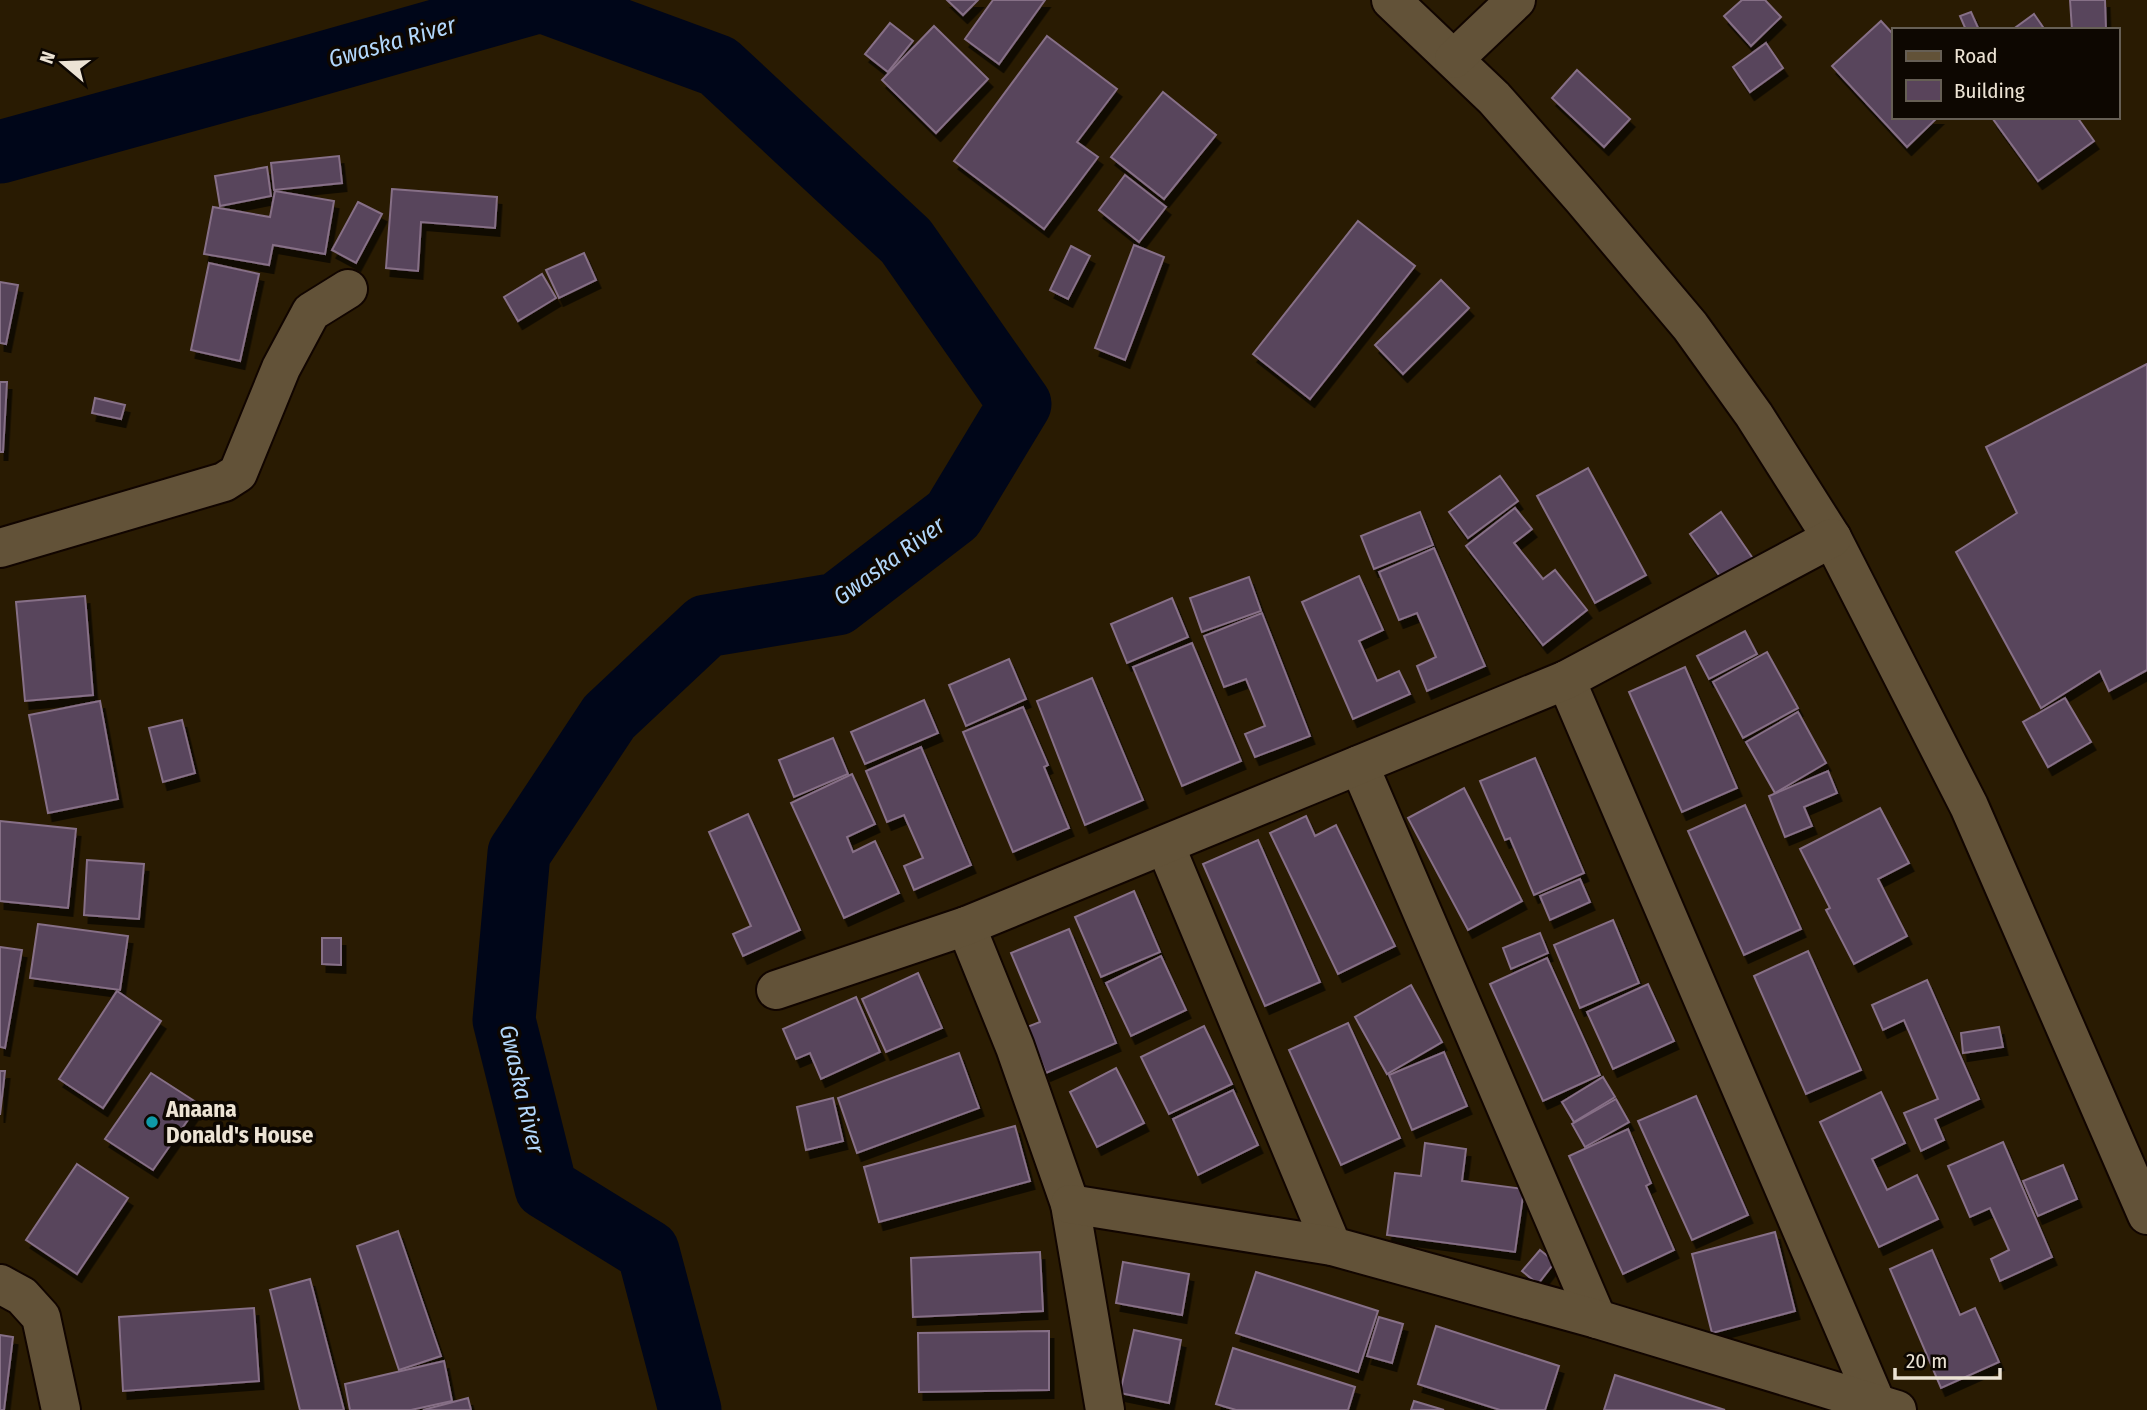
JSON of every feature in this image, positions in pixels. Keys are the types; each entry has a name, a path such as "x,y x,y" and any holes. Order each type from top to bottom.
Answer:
{"street":[{"path":"1391,0 1494,98 1690,326 1754,415 1832,538 1969,806 2147,1215"},
{"path":"1454,59 1516,0"},
{"path":"0,548 224,482 238,473 281,368 311,312 348,289"},
{"path":"776,990 966,926 1566,680 1832,538"},
{"path":"1566,680 1887,1407"},
{"path":"1359,765 1597,1319"},
{"path":"1165,845 1332,1246"},
{"path":"966,926 1015,1047 1070,1204 1113,1408"},
{"path":"1070,1204 1332,1246 1597,1319 1887,1407"},
{"path":"0,1284 22,1296 41,1317 61,1410"}],"building":[{"path":"947,0 978,0 963,15"},
{"path":"993,0 1045,0 999,64 965,39"},
{"path":"1742,0 1765,0 1781,17 1751,46 1724,16"},
{"path":"2070,0 2105,0 2106,28 2072,28"},
{"path":"1971,12 1978,28 1965,28 1960,16"},
{"path":"2034,14 2044,28 2015,28"},
{"path":"1881,21 1892,33 1892,119 1936,119 1907,147 1832,66"},
{"path":"890,23 913,41 888,72 865,54"},
{"path":"934,26 988,79 936,133 882,80"},
{"path":"1047,36 1117,89 1077,142 1098,157 1044,229 954,161"},
{"path":"1766,43 1783,68 1750,92 1733,67"},
{"path":"1577,70 1630,119 1604,147 1552,98"},
{"path":"1163,92 1216,135 1164,199 1111,157"},
{"path":"1993,119 2078,119 2094,141 2038,181"},
{"path":"339,156 342,183 274,190 271,163"},
{"path":"267,167 271,196 220,206 215,176"},
{"path":"1125,175 1166,207 1139,242 1099,210"},
{"path":"392,189 497,197 495,228 421,222 418,271 386,268"},
{"path":"275,191 334,201 325,254 273,245 269,265 204,254 213,207 270,217"},
{"path":"358,202 382,214 356,263 332,250"},
{"path":"1358,221 1415,266 1310,399 1253,354"},
{"path":"1134,245 1164,257 1125,360 1095,348"},
{"path":"1071,246 1090,256 1068,299 1050,290"},
{"path":"584,253 596,280 559,298 546,270"},
{"path":"209,263 259,274 240,361 191,350"},
{"path":"542,274 556,298 518,321 504,297"},
{"path":"1441,280 1469,308 1403,374 1375,345"},
{"path":"0,282 18,285 6,344 0,343"},
{"path":"2147,364 2147,670 2109,691 2100,671 2041,708 1956,552 2017,513 1986,447"},
{"path":"0,382 7,382 3,452 0,452"},
{"path":"95,398 125,405 121,419 92,413"},
{"path":"1588,468 1646,575 1595,603 1537,496"},
{"path":"1500,476 1518,501 1468,538 1449,512"},
{"path":"1515,508 1532,529 1514,543 1543,579 1555,570 1587,610 1543,645 1466,546"},
{"path":"1420,512 1433,545 1374,569 1361,536"},
{"path":"1721,512 1754,560 1724,582 1690,534"},
{"path":"1434,548 1485,666 1427,691 1417,666 1436,657 1417,613 1399,620 1379,572"},
{"path":"1359,576 1383,630 1359,641 1377,681 1399,671 1410,694 1353,719 1302,602"},
{"path":"1249,577 1261,611 1202,632 1190,598"},
{"path":"85,596 93,695 25,701 16,602"},
{"path":"1172,598 1188,637 1127,663 1111,624"},
{"path":"1262,613 1310,736 1255,757 1245,734 1265,726 1246,679 1224,687 1204,636"},
{"path":"1745,631 1757,654 1709,679 1697,656"},
{"path":"1192,643 1241,761 1182,786 1133,667"},
{"path":"1767,652 1798,708 1743,738 1713,682"},
{"path":"1009,659 1026,699 966,726 949,685"},
{"path":"1685,667 1737,788 1682,812 1629,692"},
{"path":"1092,678 1143,800 1085,825 1037,701"},
{"path":"2065,698 2091,742 2048,767 2023,722"},
{"path":"924,700 938,733 865,764 851,732"},
{"path":"100,701 118,799 48,813 29,715"},
{"path":"1023,707 1048,765 1044,767 1069,828 1013,852 963,732"},
{"path":"1798,712 1826,763 1775,793 1746,742"},
{"path":"182,720 195,773 163,782 149,728"},
{"path":"833,738 848,774 794,797 779,760"},
{"path":"921,747 971,865 914,890 904,866 923,858 904,815 887,822 866,771"},
{"path":"1535,758 1584,873 1534,895 1510,838 1505,840 1480,781"},
{"path":"1828,771 1837,793 1804,807 1812,826 1785,837 1769,796"},
{"path":"852,774 875,824 847,837 853,852 875,841 899,893 844,918 791,803"},
{"path":"1464,788 1522,901 1468,930 1408,818"},
{"path":"1745,805 1801,929 1744,955 1688,831"},
{"path":"1880,808 1909,863 1878,879 1907,936 1854,964 1826,910 1830,908 1800,849"},
{"path":"748,814 800,930 743,956 733,934 751,926 709,832"},
{"path":"1306,816 1315,836 1336,825 1395,946 1338,974 1270,833"},
{"path":"0,821 76,829 68,908 0,901"},
{"path":"1258,840 1320,982 1265,1006 1203,864"},
{"path":"87,860 144,864 139,919 84,915"},
{"path":"1580,879 1590,902 1550,920 1540,896"},
{"path":"1134,891 1160,952 1101,977 1075,917"},
{"path":"1613,920 1639,983 1580,1008 1554,945"},
{"path":"38,924 128,936 120,990 30,978"},
{"path":"1069,929 1116,1043 1046,1073 1027,1027 1040,1022 1011,953"},
{"path":"1540,933 1548,953 1511,969 1503,948"},
{"path":"322,938 341,938 341,965 322,964"},
{"path":"0,947 22,950 5,1048 0,1047"},
{"path":"1808,951 1861,1070 1806,1094 1754,976"},
{"path":"1161,956 1186,1010 1131,1036 1106,983"},
{"path":"1547,958 1600,1075 1543,1101 1490,984"},
{"path":"918,973 942,1028 886,1052 862,999"},
{"path":"1927,980 1979,1099 1935,1119 1944,1140 1921,1151 1904,1113 1938,1099 1904,1020 1883,1030 1872,1005"},
{"path":"1648,984 1674,1041 1613,1069 1587,1012"},
{"path":"1411,985 1442,1042 1387,1074 1355,1017"},
{"path":"117,991 161,1021 103,1108 59,1079"},
{"path":"856,997 880,1052 821,1079 810,1053 796,1059 783,1029"},
{"path":"1348,1023 1400,1138 1341,1165 1289,1050"},
{"path":"1204,1026 1232,1084 1169,1114 1141,1057"},
{"path":"1999,1027 2003,1047 1963,1053 1961,1033"},
{"path":"1444,1052 1467,1106 1412,1130 1389,1075"},
{"path":"959,1053 979,1108 857,1153 838,1098"},
{"path":"1116,1068 1144,1123 1097,1147 1070,1092"},
{"path":"0,1071 5,1071 0,1115"},
{"name":"Anaana Donald's House","path":"151,1073 199,1104 153,1170 105,1139"},
{"path":"1603,1077 1615,1097 1574,1122 1562,1102"},
{"path":"1233,1090 1258,1145 1198,1175 1173,1119"},
{"path":"1881,1092 1905,1143 1872,1159 1887,1190 1917,1175 1938,1219 1879,1247 1820,1122"},
{"path":"1696,1096 1748,1215 1692,1240 1638,1121"},
{"path":"833,1098 843,1141 806,1150 797,1107"},
{"path":"1616,1099 1629,1122 1585,1147 1572,1124"},
{"path":"1015,1126 1030,1181 879,1222 864,1167"},
{"path":"1628,1129 1651,1183 1646,1186 1674,1250 1623,1274 1569,1156"},
{"path":"2003,1142 2052,1257 2000,1281 1991,1259 2009,1250 1990,1208 1970,1217 1948,1166"},
{"path":"1425,1143 1466,1149 1462,1181 1524,1189 1515,1252 1387,1235 1395,1173 1421,1176"},
{"path":"77,1164 128,1198 77,1274 26,1240"},
{"path":"2063,1165 2077,1199 2038,1216 2023,1181"},
{"path":"398,1231 441,1356 399,1370 357,1246"},
{"path":"1775,1232 1795,1311 1712,1333 1692,1254"},
{"path":"1540,1250 1555,1262 1538,1284 1522,1271"},
{"path":"1932,1250 1960,1315 1975,1308 1999,1362 1941,1388 1890,1269"},
{"path":"1040,1252 1043,1311 913,1317 911,1258"},
{"path":"1123,1262 1189,1274 1182,1315 1116,1303"},
{"path":"1256,1272 1378,1311 1358,1372 1236,1333"},
{"path":"310,1279 344,1410 300,1410 270,1290"},
{"path":"254,1308 259,1381 123,1391 119,1317"},
{"path":"1379,1317 1403,1324 1392,1363 1367,1356"},
{"path":"1436,1326 1559,1366 1545,1410 1500,1410 1418,1384"},
{"path":"1134,1330 1181,1340 1169,1403 1120,1393"},
{"path":"1049,1331 1049,1390 919,1392 918,1333"},
{"path":"0,1335 13,1337 4,1410 0,1410"},
{"path":"1233,1348 1355,1387 1348,1410 1236,1410 1216,1404"},
{"path":"444,1361 452,1401 411,1410 350,1410 345,1384"},
{"path":"1615,1375 1725,1410 1604,1410"},
{"path":"468,1398 471,1410 423,1410"},
{"path":"1414,1401 1444,1410 1411,1410"}],"waterway":[{"name":"Gwaska River","path":"0,152 541,1 718,66 906,241 1020,404 953,515 837,604 706,626 609,717 519,853 504,1020 546,1188 648,1251 690,1410"}],"place":[{"name":"Anaana Donald's House","path":"152,1122"}]}
